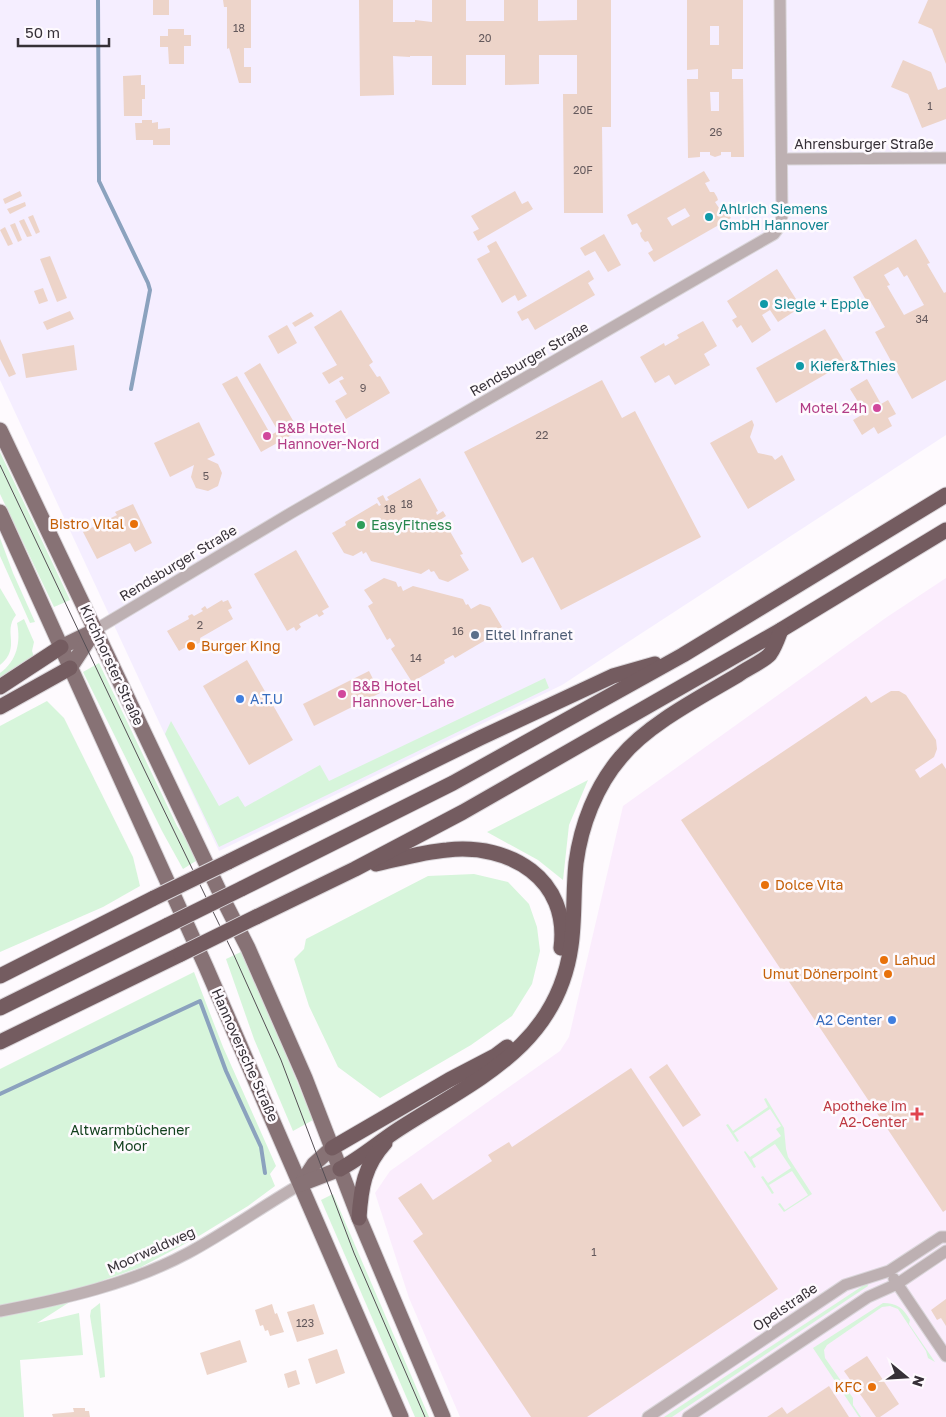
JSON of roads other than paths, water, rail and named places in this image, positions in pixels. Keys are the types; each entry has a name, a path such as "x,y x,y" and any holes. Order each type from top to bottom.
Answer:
{"highway":[{"path":"0,1008 453,783 683,655 946,495"},
{"path":"0,1042 355,869 463,812 781,630 946,530"},
{"path":"340,1169 352,1163 398,1129 501,1064 520,1048 536,1030 549,1010 560,987 571,946 576,862 584,825 600,787 621,756 645,732 769,655 781,630"},
{"path":"0,687 60,647"},
{"path":"0,976 480,738 613,676 683,655"},
{"path":"0,706 70,668"},
{"path":"332,1148 449,1080 495,1056 514,1042 530,1026 542,1006 552,984 562,946 562,922 556,901 546,883 525,866 502,856 478,850 448,850 406,857 355,869"},
{"path":"359,1218 363,1179 378,1151 398,1129"}],"main road":[{"name":"Kirchhorster Straße","path":"0,430 252,956 305,1078 332,1148"},
{"path":"0,512 70,668"},
{"path":"60,647 95,630"},
{"path":"70,668 95,630"},
{"name":"Hannoversche Straße","path":"70,668 188,927 401,1417"},
{"path":"301,1184 314,1164 332,1148 359,1218 443,1417"},
{"path":"301,1184 340,1169"}],"street":[{"name":"Rendsburger Straße","path":"95,630 297,509 767,239 780,226 782,216 780,0"},
{"name":"Ahrensburger Straße","path":"782,159 946,158"},
{"name":"Moorwaldweg","path":"0,1311 53,1301 102,1288 138,1275 188,1253 301,1184"},
{"name":"Opelstraße","path":"648,1417 845,1285 889,1271 942,1237 946,1237"},
{"path":"688,1417 868,1297 897,1284 946,1251"},
{"path":"889,1271 946,1356"}],"waterway":[{"path":"98,0 99,181 150,290 131,389"},
{"path":"0,1094 200,1001 226,1071 261,1147 265,1173"}],"tram line":[{"path":"0,465 233,953 281,1060 354,1253 425,1417"}],"place":[{"name":"Ahlrich Siemens GmbH Hannover","path":"709,217"},
{"name":"Siegle + Epple","path":"764,304"},
{"name":"Kiefer&Thies","path":"800,366"},
{"name":"Motel 24h","path":"877,408"},
{"name":"B&B Hotel Hannover-Nord","path":"267,436"},
{"name":"Bistro Vital","path":"134,524"},
{"name":"EasyFitness","path":"361,525"},
{"name":"Eltel Infranet","path":"475,635"},
{"name":"Burger King","path":"191,646"},
{"name":"B&B Hotel Hannover-Lahe","path":"342,694"},
{"name":"A.T.U","path":"240,699"},
{"name":"Dolce Vita","path":"765,885"},
{"name":"Lahud","path":"884,960"},
{"name":"Umut Dönerpoint","path":"888,974"},
{"name":"A2 Center","path":"892,1020"},
{"name":"Apotheke im A2-Center","path":"917,1114"},
{"name":"KFC","path":"872,1387"}],"park label":[{"name":"Altwarmbüchener Moor","path":"130,1138"}]}
